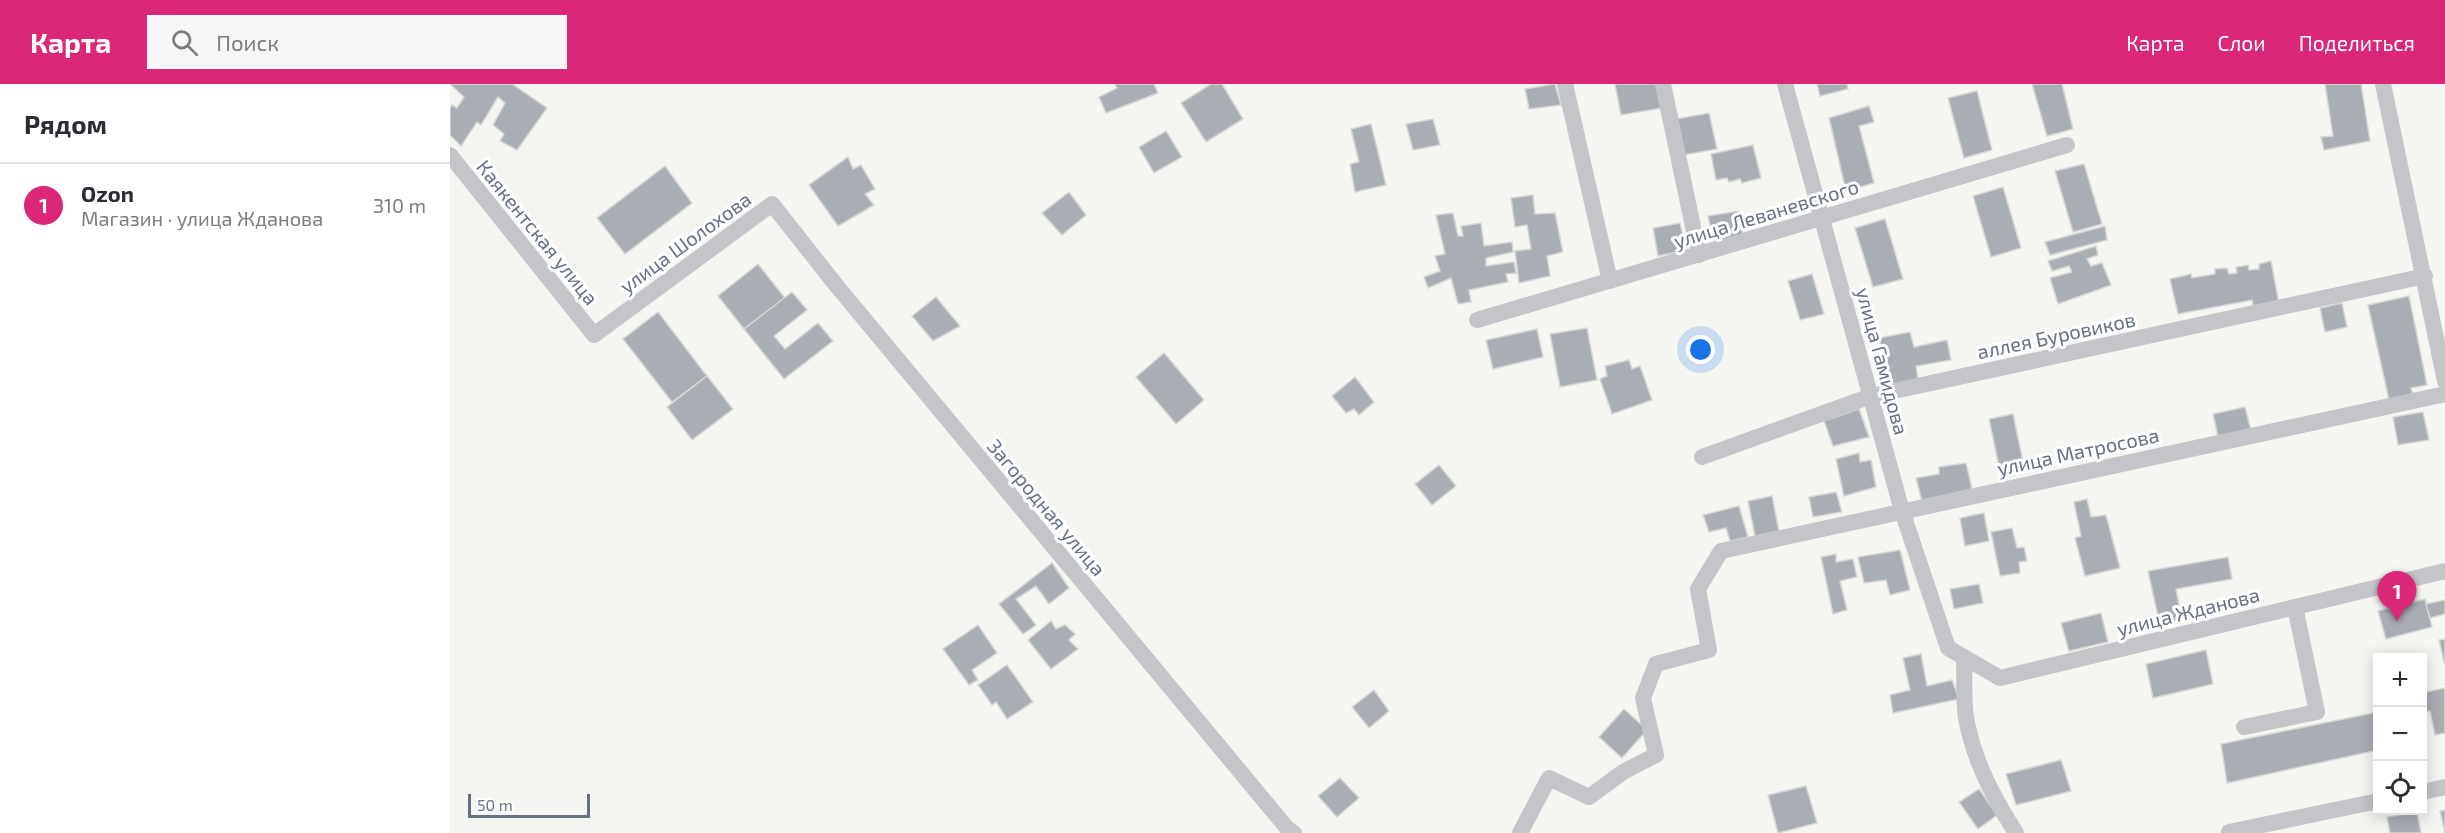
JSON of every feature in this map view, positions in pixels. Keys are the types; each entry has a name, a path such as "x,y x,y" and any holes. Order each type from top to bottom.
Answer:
{"street":[{"path":"1565,84 1610,281"},
{"path":"1663,84 1699,255"},
{"name":"улица Гамидова","path":"1785,84 1902,511 1948,648"},
{"path":"2383,84 2425,276 2445,381"},
{"name":"улица Леваневского","path":"1477,320 2067,145"},
{"name":"Каякентская улица","path":"450,155 594,335"},
{"name":"улица Шолохова","path":"594,335 772,204"},
{"name":"Загородная улица","path":"772,204 836,285 1287,828 1294,833"},
{"name":"аллея Буровиков","path":"1702,457 1870,396 2425,276"},
{"name":"улица Матросова","path":"1520,833 1549,778 1589,797 1623,772 1656,755 1643,698 1656,664 1709,650 1698,589 1721,551 2445,394"},
{"name":"улица Жданова","path":"1948,648 2000,678 2445,571"},
{"path":"2244,727 2317,711 2295,607"},
{"path":"1964,657 1966,717 1972,742 1988,789 2016,833"},
{"path":"2427,791 2445,787"},
{"path":"2229,832 2373,802"}],"building":[{"path":"450,84 512,84 547,108 517,150 500,141 504,134 493,125 505,103 498,97 481,125 477,122 461,146 450,135 450,108 452,105 457,108 464,97"},
{"path":"1115,84 1154,84 1158,93 1106,113 1099,97 1117,88"},
{"path":"1211,84 1222,84 1243,119 1206,142 1181,103"},
{"path":"1555,84 1561,105 1529,109 1525,89"},
{"path":"1615,84 1657,84 1662,108 1621,115"},
{"path":"1817,84 1847,84 1848,89 1820,96"},
{"path":"2032,84 2062,84 2073,129 2047,136"},
{"path":"2325,84 2361,84 2370,141 2324,150 2321,137 2333,136"},
{"path":"1977,91 1992,150 1964,158 1948,98"},
{"path":"1869,106 1874,122 1859,126 1874,183 1846,191 1829,118"},
{"path":"1709,113 1717,149 1684,155 1676,119"},
{"path":"1433,119 1440,145 1413,150 1406,124"},
{"path":"1371,124 1386,185 1355,192 1350,164 1359,162 1351,129"},
{"path":"1166,131 1182,157 1154,173 1139,147"},
{"path":"1753,145 1761,178 1742,183 1740,179 1729,182 1727,178 1716,180 1711,154"},
{"path":"848,157 853,169 861,165 875,189 865,194 874,205 838,226 809,185"},
{"path":"2084,164 2102,224 2073,232 2055,171"},
{"path":"665,166 692,203 625,254 597,218"},
{"path":"2003,187 2021,248 1991,257 1973,196"},
{"path":"1069,192 1086,215 1062,235 1042,213"},
{"path":"1533,195 1535,214 1555,213 1563,252 1547,256 1550,276 1519,283 1515,251 1531,249 1527,225 1515,227 1511,198"},
{"path":"1739,211 1743,236 1720,242 1717,226 1711,229 1708,216"},
{"path":"1453,213 1458,236 1463,236 1461,226 1481,223 1484,246 1512,242 1513,252 1486,258 1486,266 1514,262 1516,273 1506,274 1508,282 1469,290 1471,302 1458,304 1451,278 1428,288 1424,277 1440,271 1435,256 1445,254 1436,215"},
{"path":"1885,219 1903,279 1873,287 1855,228"},
{"path":"1680,223 1686,250 1658,256 1653,228"},
{"path":"2105,226 2107,240 2050,255 2045,242"},
{"path":"2096,246 2098,255 2087,259 2091,266 2102,263 2111,285 2058,304 2050,278 2072,272 2069,266 2052,271 2048,261"},
{"path":"2271,261 2279,304 2254,309 2252,300 2178,314 2170,279 2191,274 2192,278 2215,274 2215,269 2227,268 2229,274 2237,273 2236,267 2248,265 2249,270 2259,269 2259,264"},
{"path":"758,264 785,298 744,329 718,296"},
{"path":"1812,274 1824,314 1800,320 1788,281"},
{"path":"792,292 807,310 774,336 785,349 818,323 833,341 784,379 744,329"},
{"path":"2409,296 2427,385 2411,388 2413,395 2389,400 2368,305"},
{"path":"936,297 960,326 933,341 912,316"},
{"path":"2342,303 2347,327 2325,332 2320,308"},
{"path":"658,312 707,376 672,402 623,339"},
{"path":"1587,328 1597,380 1560,387 1550,334"},
{"path":"1537,329 1543,357 1493,369 1486,340"},
{"path":"1910,332 1914,347 1947,340 1951,360 1916,366 1918,380 1892,386 1879,338"},
{"path":"1164,353 1204,400 1176,424 1136,377"},
{"path":"1629,360 1632,369 1640,366 1652,400 1612,414 1600,379 1607,376 1605,366"},
{"path":"707,376 733,409 692,440 667,407"},
{"path":"1355,377 1374,402 1359,415 1354,409 1346,413 1332,396"},
{"path":"2245,407 2251,431 2218,437 2213,414"},
{"path":"1859,409 1869,437 1833,446 1824,421"},
{"path":"2423,412 2429,440 2398,445 2393,417"},
{"path":"2013,414 2024,466 2000,471 1989,419"},
{"path":"1859,453 1860,462 1871,460 1876,487 1844,496 1836,459"},
{"path":"1966,463 1972,489 1922,501 1916,478 1939,474 1939,467"},
{"path":"1439,465 1456,486 1432,505 1415,484"},
{"path":"1836,492 1842,512 1813,517 1809,497"},
{"path":"1772,496 1779,531 1755,536 1748,501"},
{"path":"2087,499 2091,517 2106,515 2120,568 2085,576 2075,538 2081,536 2074,502"},
{"path":"1739,506 1748,537 1730,541 1726,528 1709,532 1703,515"},
{"path":"1984,513 1989,541 1965,546 1960,518"},
{"path":"2012,528 2017,548 2024,547 2027,561 2019,562 2020,573 2000,576 1991,532"},
{"path":"1900,550 1910,590 1890,595 1886,580 1864,583 1858,557"},
{"path":"1836,554 1836,562 1853,559 1857,577 1840,581 1847,610 1833,614 1821,557"},
{"path":"2228,557 2232,579 2176,589 2182,620 2160,625 2148,571"},
{"path":"1052,563 1069,588 1049,604 1036,586 1016,599 1036,625 1023,634 999,604"},
{"path":"1979,584 1983,603 1954,609 1950,589"},
{"path":"2425,599 2432,627 2386,639 2378,611"},
{"path":"2445,600 2445,614 2430,618 2426,604"},
{"path":"2101,613 2108,642 2069,651 2061,623"},
{"path":"1051,621 1056,629 1065,625 1075,634 1069,640 1078,649 1051,669 1028,640"},
{"path":"978,625 997,653 972,670 978,680 969,685 943,649"},
{"path":"2445,639 2445,662 2444,662 2439,640"},
{"path":"2206,650 2213,684 2153,698 2146,664"},
{"path":"1921,654 1927,686 1952,680 1959,699 1893,713 1890,695 1910,690 1903,658"},
{"path":"1007,665 1033,702 1007,719 996,702 992,705 978,685"},
{"path":"2445,688 2445,733 2435,735 2430,711 2427,712 2427,692"},
{"path":"1374,690 1389,711 1369,728 1352,707"},
{"path":"1624,709 1647,730 1622,758 1599,737"},
{"path":"2373,713 2373,751 2227,783 2221,744"},
{"path":"2061,760 2071,791 2016,805 2006,774"},
{"path":"1340,778 1359,798 1337,817 1318,796"},
{"path":"1806,786 1817,823 1778,833 1768,795"},
{"path":"1979,789 1997,815 1978,829 1959,802"},
{"path":"2445,810 2445,833 2440,811"},
{"path":"2418,815 2421,833 2390,833 2387,817"}],"place":[{"name":"Ozon","path":"2397,621"}]}
